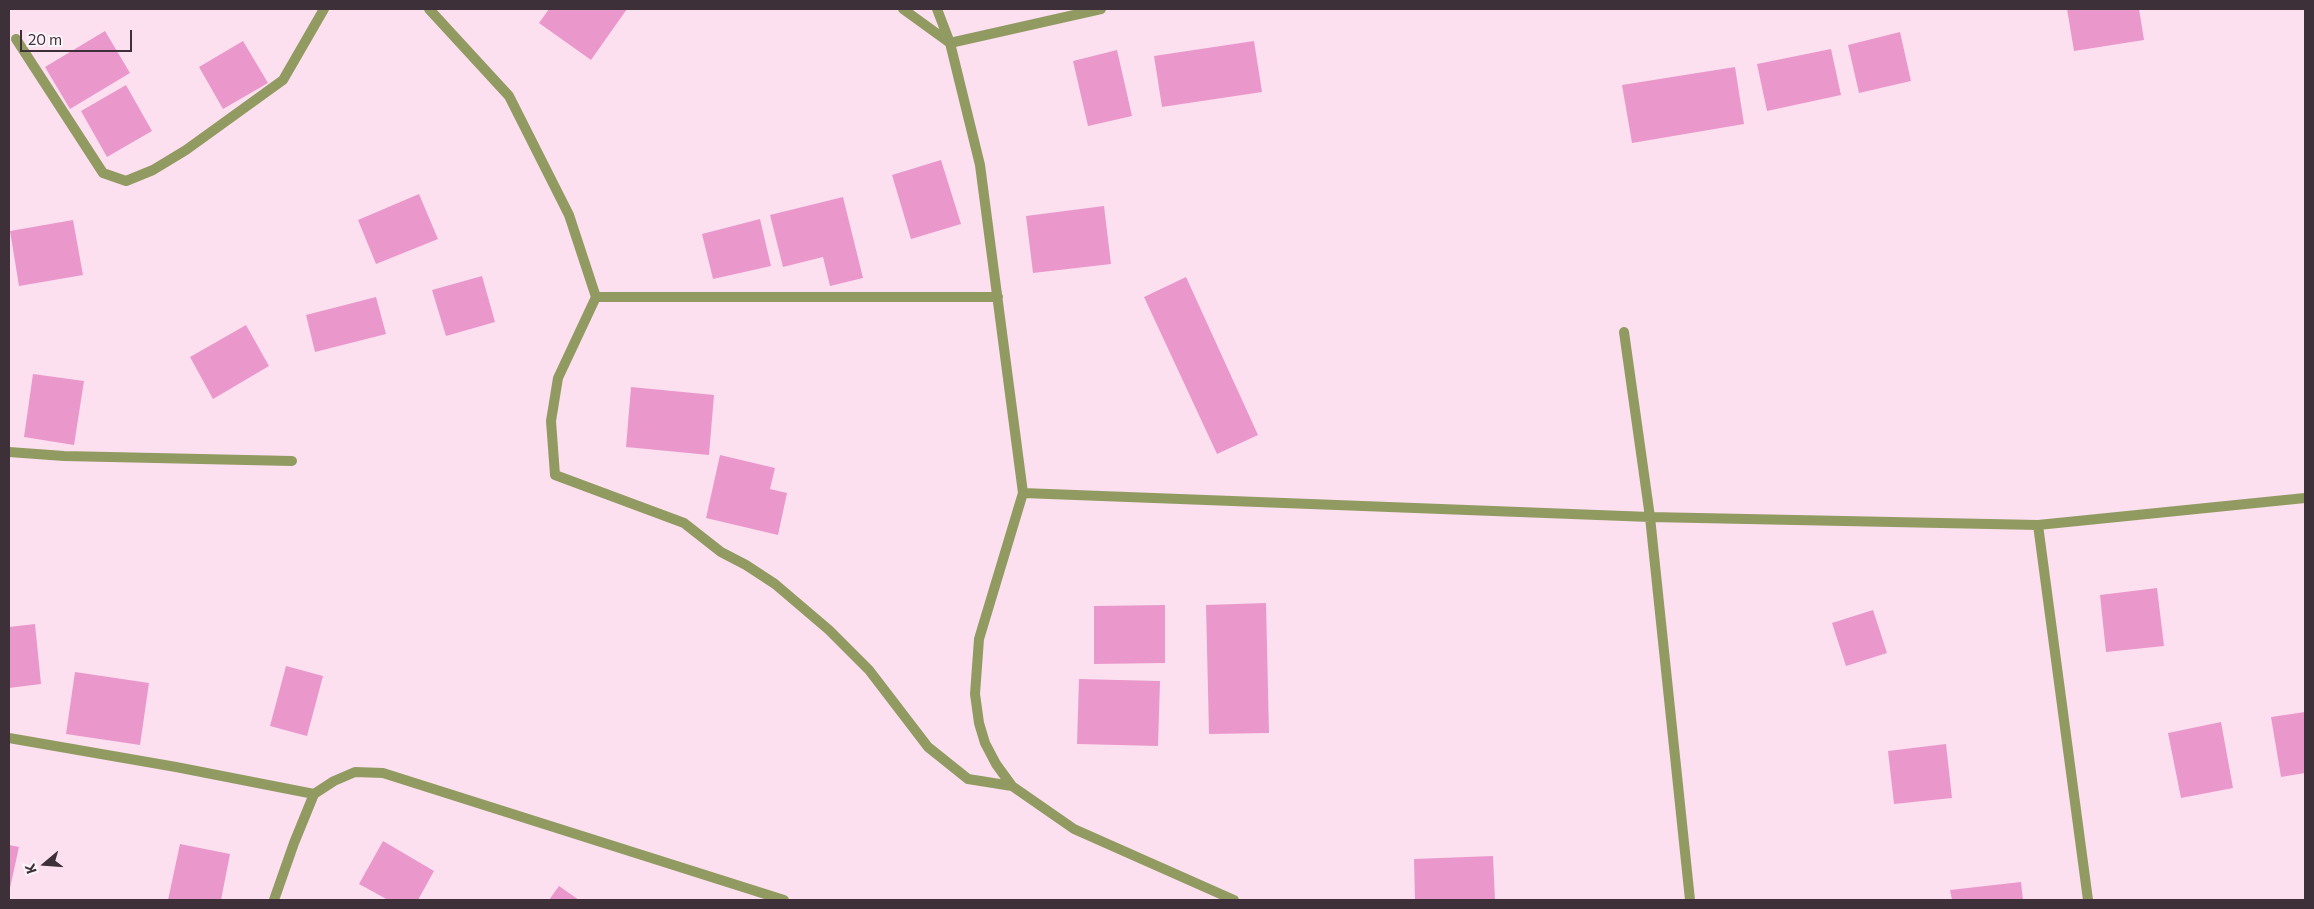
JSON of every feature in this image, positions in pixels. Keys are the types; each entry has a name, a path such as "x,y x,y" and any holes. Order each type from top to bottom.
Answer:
{"street":[{"path":"16,39 103,173 126,181 153,170 186,150 283,80 324,9"},
{"path":"429,9 509,96 569,215 596,297 558,378 551,421 555,475 684,523 721,552 746,565 775,584 822,624 869,670 928,747 968,778 1012,786"},
{"path":"903,9 950,43 1101,9"},
{"path":"937,9 950,43 980,164 1023,494 979,639 975,694 979,722 996,764 1012,786 1074,829 1234,900"},
{"path":"596,297 998,297"},
{"path":"1624,332 1650,517 1690,900"},
{"path":"9,452 64,456 292,461"},
{"path":"1023,494 1650,517 2038,525 2305,498"},
{"path":"2038,525 2088,900"},
{"path":"9,738 176,767 314,794"},
{"path":"274,900 314,794 334,781 355,772 383,772 784,900"}],"building":[{"path":"549,9 627,9 591,60 539,23"},
{"path":"2067,9 2139,9 2144,40 2074,51"},
{"path":"105,31 130,73 70,109 45,67"},
{"path":"1900,32 1911,81 1859,93 1848,45"},
{"path":"243,41 268,83 223,109 199,67"},
{"path":"1254,41 1262,92 1162,107 1154,56"},
{"path":"1831,49 1841,95 1767,111 1757,64"},
{"path":"1117,50 1132,116 1088,126 1073,61"},
{"path":"1735,67 1744,124 1632,143 1622,85"},
{"path":"126,85 152,131 107,157 81,111"},
{"path":"941,160 961,224 911,239 892,175"},
{"path":"419,194 438,239 376,264 358,220"},
{"path":"843,197 863,278 830,286 823,257 783,267 770,215"},
{"path":"1104,206 1111,264 1033,273 1026,216"},
{"path":"760,219 771,266 713,279 702,234"},
{"path":"73,220 83,275 19,286 10,231"},
{"path":"482,276 495,322 446,336 432,290"},
{"path":"1186,277 1258,435 1217,454 1144,297"},
{"path":"376,297 386,334 315,352 306,315"},
{"path":"246,325 269,366 213,399 190,357"},
{"path":"33,374 84,381 74,445 24,437"},
{"path":"631,387 714,395 709,455 626,447"},
{"path":"720,455 775,468 770,489 787,493 778,535 706,518"},
{"path":"2157,588 2164,646 2106,652 2100,595"},
{"path":"1266,603 1269,733 1209,734 1206,605"},
{"path":"1165,605 1165,663 1094,664 1094,606"},
{"path":"1873,610 1887,653 1846,666 1832,623"},
{"path":"35,624 41,684 9,688 9,627"},
{"path":"286,666 323,676 307,736 270,726"},
{"path":"75,672 149,683 140,745 66,734"},
{"path":"1079,679 1160,681 1158,746 1077,744"},
{"path":"2305,712 2305,773 2281,777 2271,717"},
{"path":"2221,722 2233,788 2181,798 2168,733"},
{"path":"1946,744 1952,798 1894,804 1888,751"},
{"path":"383,841 434,871 418,900 388,900 359,884"},
{"path":"180,844 230,854 221,900 168,900"},
{"path":"9,845 19,847 10,888 9,888"},
{"path":"1493,856 1495,900 1415,900 1414,859"},
{"path":"2021,882 2023,900 1952,900 1950,890"},
{"path":"559,886 579,900 549,900"}]}
